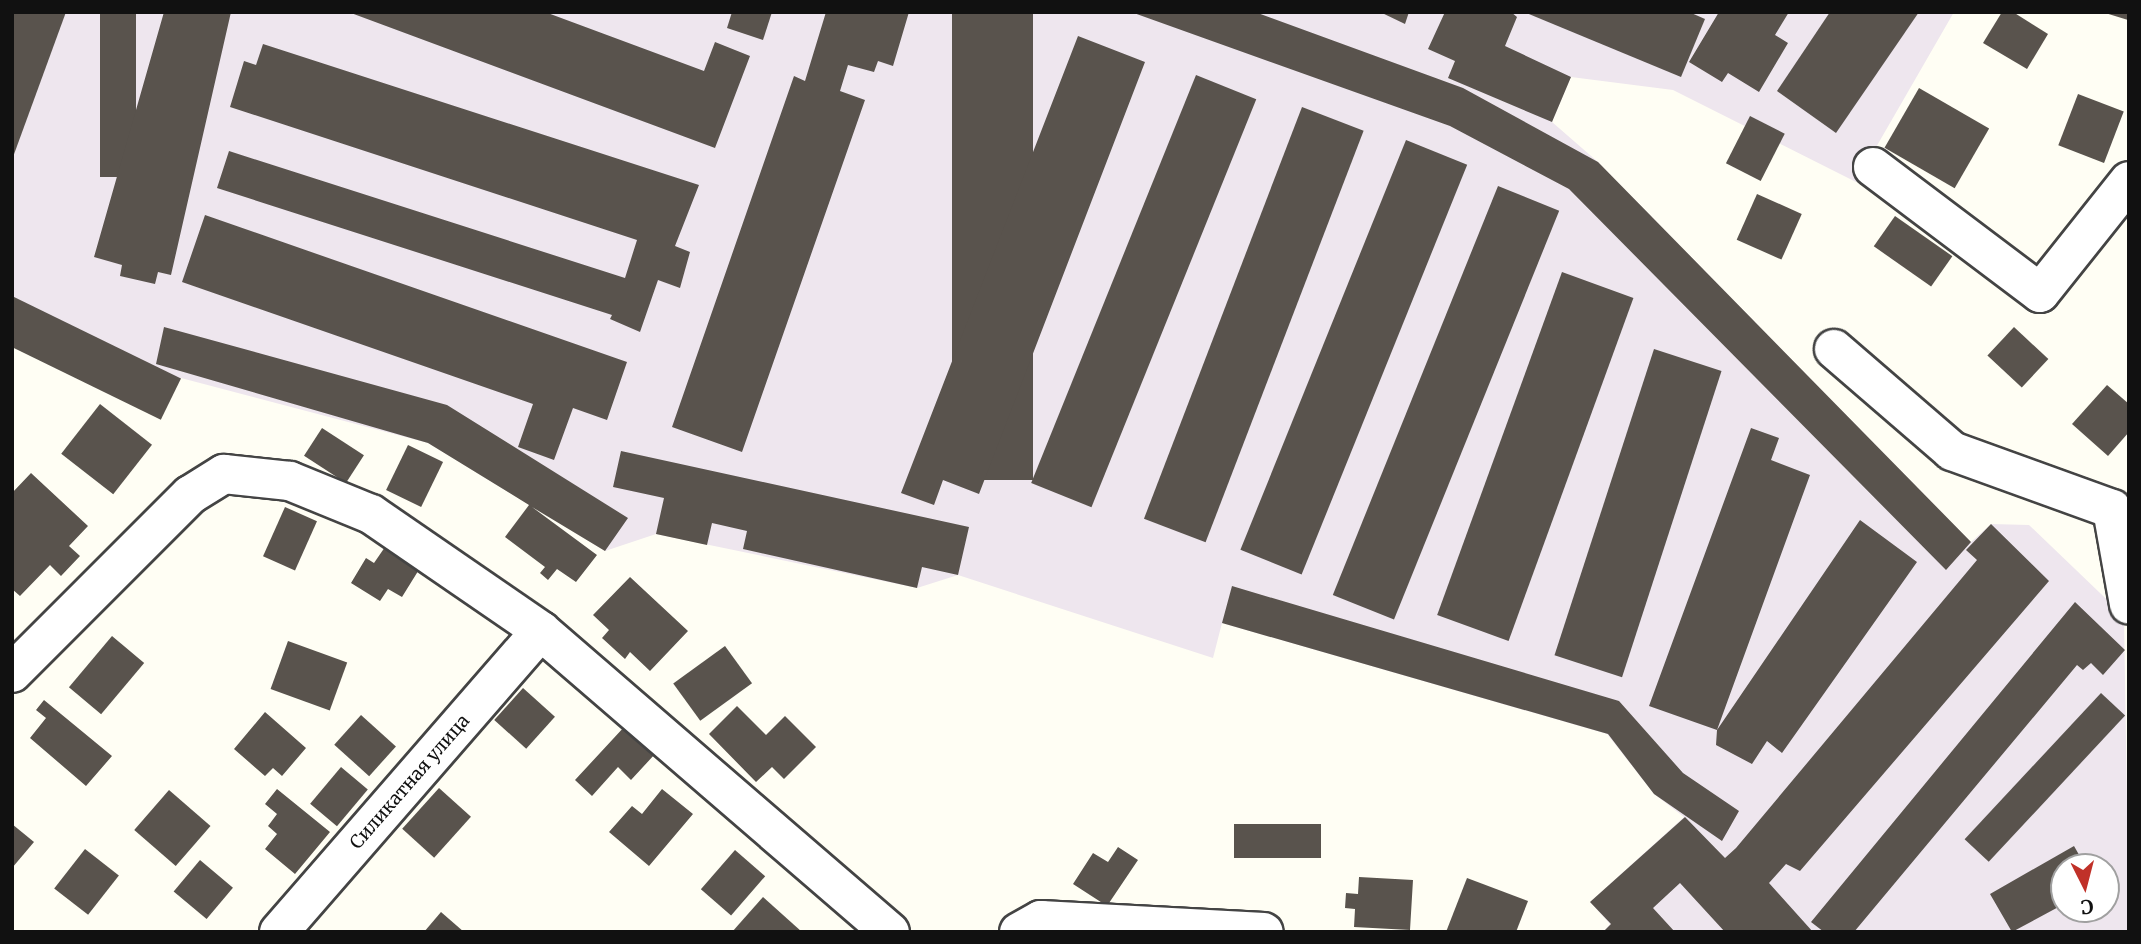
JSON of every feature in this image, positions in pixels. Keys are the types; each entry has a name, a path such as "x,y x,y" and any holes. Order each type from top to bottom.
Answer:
{"street":[{"path":"1873,167 2040,293 2129,181"},
{"path":"1834,349 1952,451 2120,498 2129,604"},
{"path":"12,673 190,495 224,474 290,481 370,514 541,631 890,932"},
{"name":"Силикатная улица","path":"279,932 541,631"},
{"path":"1020,932 1041,920 1265,932"}],"shaded area":[{"path":"12,12 1954,12 1856,182 1673,90 1571,77 1552,122 1598,162 1971,542 1991,524 2029,525 2124,616 2129,932 1603,932 1610,924 1590,902 1684,817 1654,794 1607,734 1222,623 1213,658 958,575 917,588 656,534 605,551 428,443 181,378 162,416 12,342"}],"building":[{"path":"12,12 66,12 13,157 12,156"},
{"path":"100,12 136,12 136,177 100,177"},
{"path":"164,12 231,12 171,275 158,272 155,284 120,276 122,265 94,257"},
{"path":"545,12 704,71 715,42 750,56 715,148 351,13"},
{"path":"732,12 772,12 763,40 727,28"},
{"path":"826,12 909,12 893,66 878,61 874,72 848,65 840,91 865,100 742,452 672,427 794,76 805,81"},
{"path":"952,12 1033,12 1033,480 952,480"},
{"path":"1131,12 1255,12 1463,88 1598,162 1971,542 1946,570 1569,189 1450,126"},
{"path":"1380,12 1409,12 1405,24"},
{"path":"1445,12 1511,12 1517,17 1505,46 1571,77 1552,122 1448,78 1455,61 1428,49"},
{"path":"1524,12 1689,12 1705,19 1681,77"},
{"path":"1719,12 1789,12 1775,35 1788,43 1759,92 1728,73 1722,82 1689,62"},
{"path":"1830,12 1919,12 1836,133 1777,91"},
{"path":"2002,12 2013,12 2048,34 2027,69 1983,43"},
{"path":"2102,12 2129,12 2129,16 2128,20"},
{"path":"1078,36 1145,62 979,494 943,480 934,505 901,493"},
{"path":"263,44 699,185 675,246 690,252 680,288 658,280 640,332 610,319 612,315 217,188 229,151 625,278 637,240 230,107 244,61 256,65"},
{"path":"1196,75 1256,99 1091,507 1031,483"},
{"path":"1919,88 1989,128 1955,188 1884,148"},
{"path":"2078,94 2124,112 2104,163 2058,145"},
{"path":"1302,107 1364,131 1206,542 1144,519"},
{"path":"1750,116 1785,134 1761,181 1726,163"},
{"path":"1406,140 1467,165 1302,575 1240,550"},
{"path":"1498,186 1559,211 1394,620 1333,595"},
{"path":"1757,194 1802,214 1781,260 1737,240"},
{"path":"205,215 627,362 607,420 573,408 554,460 518,447 533,404 182,282"},
{"path":"1895,216 1952,256 1931,286 1874,246"},
{"path":"1562,272 1633,298 1509,641 1437,615"},
{"path":"12,296 181,378 161,420 12,347"},
{"path":"164,327 447,405 628,518 605,551 532,507 597,555 576,582 557,569 548,580 540,573 545,567 505,537 529,505 428,443 156,364"},
{"path":"2014,327 2048,359 2022,388 1987,356"},
{"path":"1654,349 1722,371 1622,677 1554,655"},
{"path":"2107,385 2129,404 2129,432 2108,456 2072,424"},
{"path":"100,404 152,445 113,494 61,454"},
{"path":"322,428 364,455 346,483 304,456"},
{"path":"1751,428 1779,438 1771,460 1810,475 1717,730 1649,706"},
{"path":"408,445 443,462 421,507 386,490"},
{"path":"621,451 969,527 958,575 922,567 917,588 743,549 747,531 712,523 707,545 656,534 664,498 613,487"},
{"path":"31,473 88,526 69,546 80,556 61,576 50,565 20,596 12,589 12,493"},
{"path":"285,507 317,521 295,571 263,556"},
{"path":"1860,520 1917,562 1782,753 1767,741 1752,764 1716,745 1717,730"},
{"path":"1991,524 2049,581 1800,871 1786,864 1769,883 1813,932 1725,932 1680,883 1653,908 1675,932 1603,932 1611,924 1590,902 1685,817 1725,858 1736,848 1977,560 1966,550"},
{"path":"385,547 420,568 402,597 388,589 380,601 351,583 366,558 374,563"},
{"path":"630,577 688,631 650,671 630,652 625,659 602,638 609,630 593,615"},
{"path":"1232,586 1619,701 1683,773 1739,811 1722,841 1654,794 1608,734 1222,623"},
{"path":"2075,602 2125,650 2103,675 2091,663 2083,670 2077,665 1854,932 1824,932 1811,922"},
{"path":"112,636 144,663 101,714 69,687"},
{"path":"288,641 347,663 330,710 271,689"},
{"path":"725,646 752,683 700,721 673,684"},
{"path":"523,688 555,717 526,749 494,720"},
{"path":"2101,693 2125,716 1989,862 1965,839"},
{"path":"44,700 112,756 86,786 30,738 46,718 36,710"},
{"path":"737,706 766,735 785,716 816,747 784,779 772,767 756,782 709,734"},
{"path":"265,712 306,748 282,776 273,768 265,776 234,749"},
{"path":"361,715 396,746 369,776 334,745"},
{"path":"625,726 655,754 631,780 618,767 592,796 575,780"},
{"path":"341,767 368,789 337,826 310,804"},
{"path":"439,788 471,817 434,858 402,829"},
{"path":"277,789 330,832 295,874 265,849 277,834 268,826 277,814 265,804"},
{"path":"662,789 693,814 649,866 609,832 632,806 642,814"},
{"path":"169,790 211,826 176,866 134,830"},
{"path":"12,824 34,842 12,868"},
{"path":"1234,824 1321,824 1321,858 1234,858"},
{"path":"2074,846 2078,853 2062,853"},
{"path":"1118,847 1138,860 1107,906 1073,884 1093,853 1108,862"},
{"path":"85,849 119,875 88,915 54,888"},
{"path":"735,850 765,876 731,915 701,889"},
{"path":"200,860 233,888 207,919 174,891"},
{"path":"2050,860 2050,912 2012,932 1990,894"},
{"path":"1359,877 1413,880 1410,930 1354,927 1355,909 1345,908 1346,893 1358,894"},
{"path":"1467,878 1528,901 1516,932 1446,932"},
{"path":"763,897 802,932 732,932"},
{"path":"441,912 464,932 424,932"}]}
